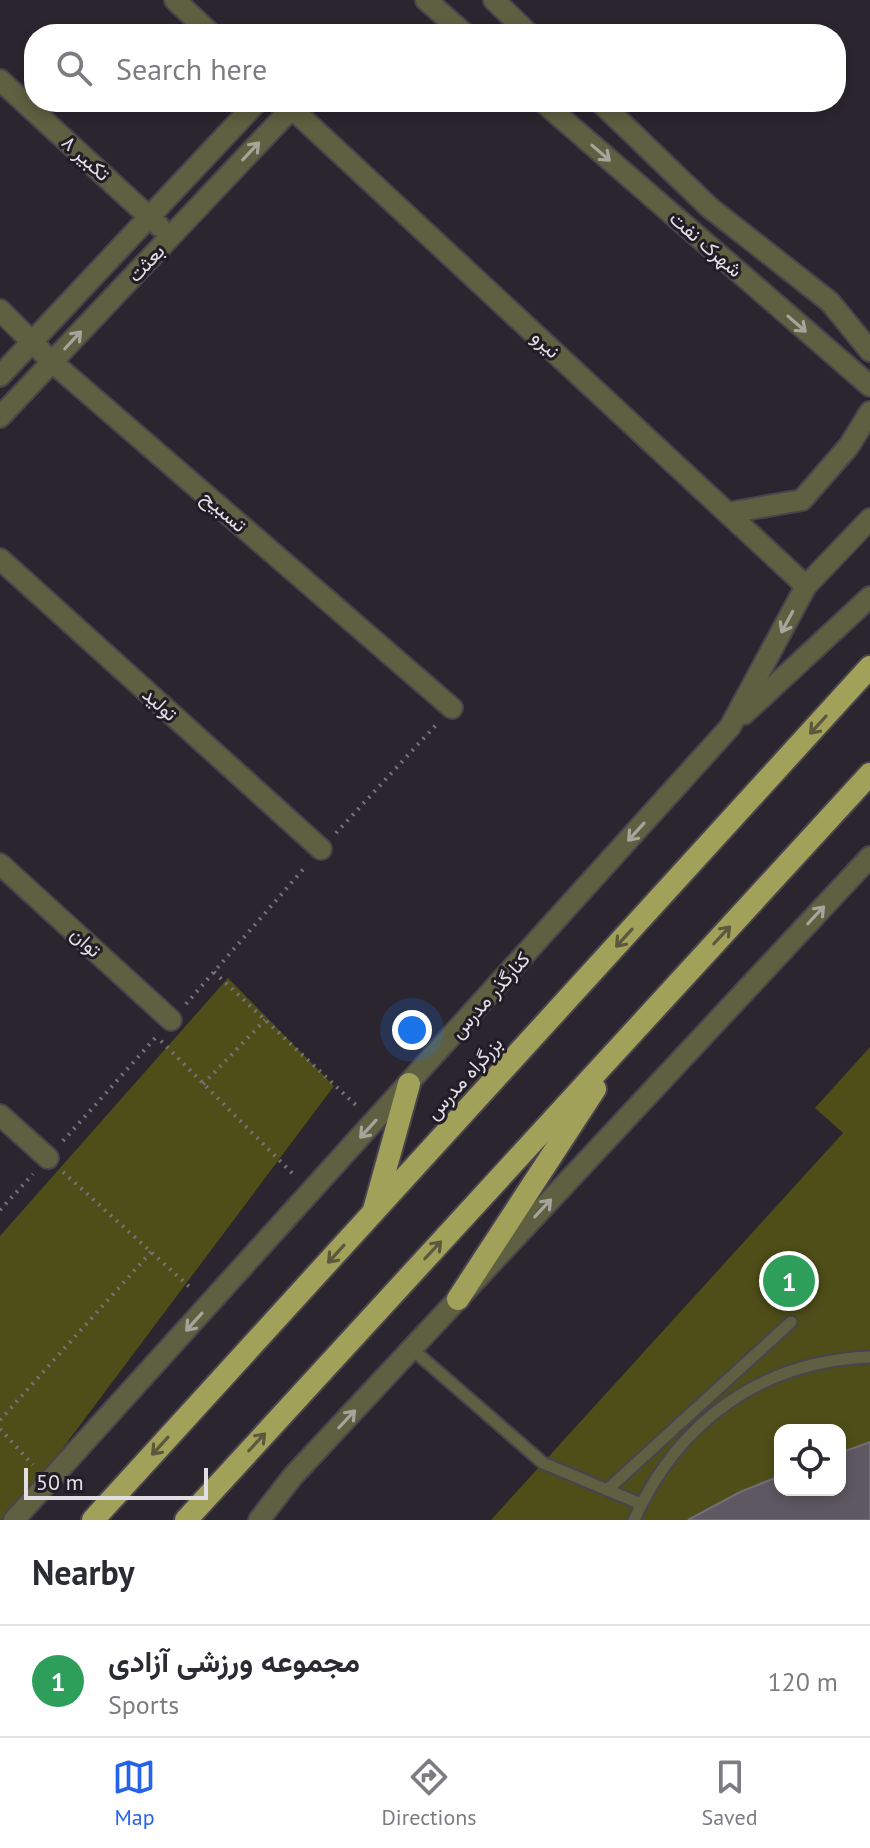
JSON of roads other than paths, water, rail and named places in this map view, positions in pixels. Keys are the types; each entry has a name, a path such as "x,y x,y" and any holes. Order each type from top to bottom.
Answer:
{"highway":[{"name":"بزرگراه مدرس","path":"93,1520 870,667"},
{"path":"186,1520 870,774"},
{"path":"458,1299 632,1033"},
{"path":"373,1214 409,1084"}],"street":[{"path":"175,0 200,24"},
{"path":"426,0 454,24"},
{"path":"494,0 519,24"},
{"name":"تکبیر ۸","path":"0,80 24,102"},
{"name":"تکبیر ۸","path":"35,112 150,216 170,238"},
{"name":"بعثت","path":"0,376 248,112"},
{"name":"بعثت","path":"0,417 170,238 282,112"},
{"name":"نیرو","path":"296,112 806,586"},
{"name":"شهرک نفت","path":"555,112 870,386"},
{"name":"شهرک نفت","path":"610,112 709,207 830,302 870,351"},
{"name":"تسبیح","path":"0,310 52,362 452,708"},
{"path":"728,513 802,500 849,446 870,412"},
{"name":"کنارگذر مدرس","path":"14,1520 730,727 806,586 870,519"},
{"name":"تولید","path":"0,559 321,849"},
{"path":"730,727 870,597"},
{"path":"259,1520 293,1476 870,857"},
{"name":"توان","path":"0,864 171,1020"},
{"path":"0,1115 48,1158"}],"lane":[{"path":"607,1490 791,1322"},
{"path":"412,1349 543,1463 641,1504"},
{"path":"634,1520 664,1465 683,1440 731,1400 787,1371 818,1362 870,1357"}],"place":[{"name":"مجموعه ورزشی آزادی","path":"789,1281"}]}
